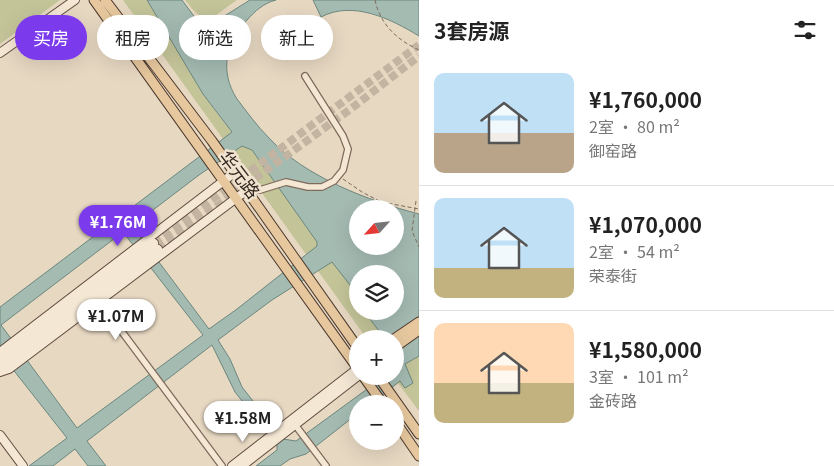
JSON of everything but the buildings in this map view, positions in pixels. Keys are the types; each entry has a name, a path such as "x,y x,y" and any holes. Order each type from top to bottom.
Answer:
{"main road":[{"name":"华元路","path":"94,0 349,358"},
{"name":"华元路","path":"105,0 212,141 349,335"},
{"path":"404,332 419,322"},
{"path":"404,341 419,330"},
{"path":"369,385 377,395"},
{"path":"384,385 419,434"},
{"path":"404,434 419,456"}],"street":[{"path":"0,53 75,0"},
{"path":"2,363 25,353 99,301 247,190 260,190 286,182 314,188 336,178 346,161 348,149 343,136 305,76"},
{"path":"2,363 16,340 234,173"},
{"path":"2,363 156,246 25,353"},
{"path":"99,301 222,466"},
{"path":"293,423 349,376"},
{"path":"242,466 282,431 349,383"},
{"path":"293,423 326,466"},
{"path":"0,435 23,466"},
{"path":"232,466 270,441"}],"path":[{"path":"375,0 383,20 400,40 419,50"},
{"path":"336,178 374,199 419,209"},
{"path":"416,201 412,232 419,247"}],"green space":[{"path":"0,0 60,0 40,15 15,15 15,33 0,44"},
{"path":"123,0 147,0 156,15 134,15"},
{"path":"185,0 237,0 216,15 199,15"},
{"path":"169,37 179,54 179,60 183,60 203,94 242,146 252,150 349,283 349,314 166,60 169,60"},
{"path":"353,320 371,320 378,330 361,330"},
{"path":"419,356 419,411 400,385 404,385 405,364"}],"shaded area":[{"path":"147,0 182,0 193,15 179,15 179,54 169,37 169,15 156,15"},
{"path":"250,0 276,0 264,5 251,16 226,15"},
{"path":"313,0 419,0 419,36 384,18 359,11 346,10 320,15"},
{"path":"183,60 227,60 228,78 231,89 237,99 252,119 284,152 319,176 374,200 349,200 349,255 404,255 404,210 419,214 419,356 405,364 413,383 405,388 403,385 404,330 378,330 371,320 404,320 404,265 349,265 349,284 332,262 272,300 218,340 230,359 242,387 283,439 296,441 349,402 349,420 306,454 290,459 280,466 256,466 277,450 277,445 235,392 212,345 87,441 106,466 88,466 75,449 53,466 29,466 67,438 0,353 0,307 232,132 203,94","holes":["242,146 252,150 317,242 317,246 209,329 132,226 199,175","123,232 203,335 77,428 1,325"]},
{"path":"373,385 395,385 382,395 359,395"}],"tunnel":[{"path":"154,243 419,45"},
{"path":"158,249 352,108 419,56"}]}
